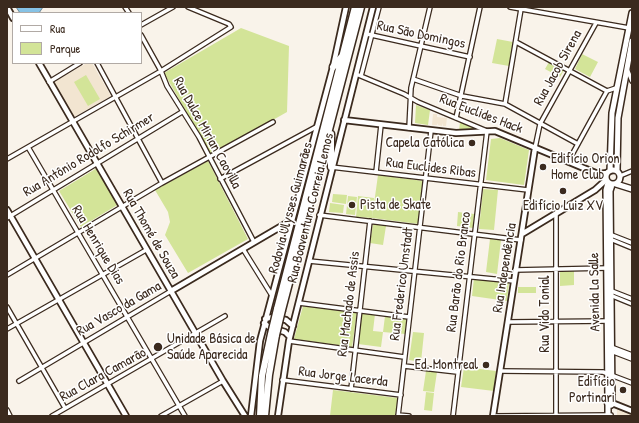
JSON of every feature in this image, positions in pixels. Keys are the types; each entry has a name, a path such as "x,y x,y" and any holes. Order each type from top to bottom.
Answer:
{"highway":[{"name":"Rodovia Ulysses Guimarães","path":"260,416 262,376 274,335 355,7"},
{"name":"Rodovia Ulysses Guimarães","path":"280,310 361,7"},
{"path":"333,67 344,54"},
{"path":"330,127 332,167"},
{"name":"Rodovia Ulysses Guimarães","path":"265,416 274,335"}],"main road":[{"path":"632,13 624,67 617,137 617,171 620,178 609,182 608,172 610,137 616,88 624,67 632,41"},
{"path":"610,137 617,137"},
{"path":"608,172 617,171"},
{"name":"Rua Euclides Hack","path":"620,178 632,189"},
{"name":"Rua Euclides Hack","path":"609,182 632,189"},
{"name":"Avenida La Salle","path":"609,182 605,189 609,236 609,415"}],"street":[{"path":"7,7 12,16"},
{"path":"142,24 173,7"},
{"path":"7,159 72,121 116,98 230,28 230,25 188,7"},
{"path":"250,416 262,331 333,67 346,7"},
{"name":"Rua Boaventura Correia Lemos","path":"278,416 289,339 344,120 369,34 373,7"},
{"path":"369,34 379,7"},
{"path":"409,128 413,78 430,7"},
{"path":"456,118 462,96 480,7"},
{"path":"510,7 629,28"},
{"path":"505,104 521,9"},
{"name":"Rua Jacob Sirena","path":"540,124 596,23"},
{"name":"Rua São Domingos","path":"369,34 470,57"},
{"name":"Rua Dulce Mirian Caovilla","path":"142,37 161,71 167,86 182,112 192,125 254,242"},
{"path":"516,42 607,91"},
{"name":"Rua Thomé de Souza","path":"40,64 222,381 245,416"},
{"path":"49,82 78,64"},
{"path":"98,64 162,183"},
{"path":"624,67 632,81"},
{"name":"Rua Euclides Hack","path":"358,75 488,131 504,133 535,148 598,174 609,182"},
{"path":"413,78 462,96 505,104 578,144"},
{"path":"568,162 607,91 616,88"},
{"name":"Rua Antônio Rodolfo Schirmer","path":"9,217 182,112"},
{"path":"344,120 431,131 478,133 488,131"},
{"path":"7,275 122,206 273,122"},
{"name":"Rua Independência","path":"495,416 515,270 540,124"},
{"path":"376,172 381,125"},
{"path":"220,179 316,128"},
{"name":"Rua Frederico Umstadt","path":"398,415 409,317 416,271 431,131"},
{"name":"Rua Barão do Rio Branco","path":"453,416 457,372 488,131"},
{"name":"Rua Henrique Dias","path":"28,147 52,191 79,232 185,416"},
{"name":"Rua Euclides Ribas","path":"332,167 528,190"},
{"path":"620,178 632,171"},
{"name":"Rua Euclides Hack","path":"598,174 608,172"},
{"path":"522,234 609,182"},
{"path":"595,190 605,189"},
{"path":"7,210 9,217 126,416"},
{"name":"Rua Vido Tonial","path":"555,416 556,213"},
{"path":"320,215 521,240"},
{"name":"Rua Vasco da Gama","path":"18,381 292,220"},
{"name":"Rua Machado de Assis","path":"350,389 366,267 370,222"},
{"path":"609,236 632,243"},
{"path":"609,236 632,248"},
{"path":"243,249 271,294"},
{"path":"7,329 146,250"},
{"path":"309,261 514,281"},
{"path":"515,270 609,268"},
{"path":"609,292 626,299 632,304"},
{"path":"626,299 632,299"},
{"path":"299,303 409,317"},
{"path":"7,307 43,367 65,408"},
{"path":"267,310 273,317 286,320 295,316"},
{"name":"Rua Clara Camarão","path":"52,416 196,335 225,316"},
{"path":"265,321 273,317"},
{"path":"285,332 292,328 286,320"},
{"path":"265,321 269,327 285,332 289,339 404,357"},
{"path":"508,322 609,321"},
{"path":"262,331 269,327"},
{"path":"610,348 631,357"},
{"path":"404,366 457,372"},
{"path":"500,371 603,372 632,384"},
{"name":"Rua Jorge Lacerda","path":"282,380 401,395"},
{"path":"161,416 222,381"},
{"path":"610,403 632,411"},
{"path":"7,410 10,416"},
{"path":"398,415 409,416"},
{"path":"495,416 609,415"}],"shaded area":[{"path":"85,64 93,64 111,96 74,117 54,82"},
{"path":"433,114 437,114 437,117 447,118 446,126 443,126 442,123 442,126 438,125 438,123 437,125 432,125"},
{"path":"617,408 632,415 632,416 617,416"}],"green space":[{"path":"241,28 289,46 287,112 211,155 164,73"},
{"path":"497,39 513,42 509,66 492,63"},
{"path":"582,54 598,62 590,77 575,69"},
{"path":"549,62 564,70 560,77 545,69"},
{"path":"86,75 100,99 88,106 74,82"},
{"path":"416,105 430,110 428,125 415,123"},
{"path":"460,122 486,131 459,131"},
{"path":"500,138 529,150 524,185 486,180 491,139"},
{"path":"208,161 248,239 188,273 165,235 170,222 168,212 155,190"},
{"path":"97,168 119,204 81,227 59,191"},
{"path":"378,175 424,181 419,224 372,218"},
{"path":"483,189 498,190 494,230 479,229"},
{"path":"333,194 347,195 346,204 332,202"},
{"name":"Pista de Skate","path":"348,196 357,197 355,215 346,214"},
{"path":"358,196 374,198 372,218 356,217"},
{"path":"330,203 344,205 343,213 329,212"},
{"path":"458,212 474,214 473,228 457,226"},
{"path":"373,224 386,226 383,245 370,243"},
{"path":"490,239 501,240 497,274 486,272"},
{"path":"560,270 574,270 574,285 560,286"},
{"path":"474,278 509,283 507,301 472,296"},
{"path":"518,287 536,287 536,293 518,293"},
{"path":"303,306 357,313 352,347 294,339"},
{"path":"362,313 375,314 373,331 383,332 381,347 358,344"},
{"path":"385,316 407,318 405,334 383,332"},
{"path":"413,332 424,333 421,362 409,360"},
{"path":"464,367 496,371 494,391 461,387"},
{"path":"426,371 437,372 434,392 423,391"},
{"path":"333,390 398,398 395,416 330,416"},
{"path":"426,392 434,393 432,411 424,410"}],"water":[{"path":"16,7 43,7 40,12 19,12"}],"place":[{"name":"Capela Católica","path":"472,143"},
{"name":"Edifício Orion Home Club","path":"543,167"},
{"name":"Edifício Luiz XV","path":"563,191"},
{"name":"Pista de Skate","path":"352,205"},
{"name":"Unidade Básica de Saúde Aparecida","path":"158,347"},
{"name":"Ed. Montreal","path":"486,365"},
{"name":"Edifício Portinari","path":"623,390"}]}
